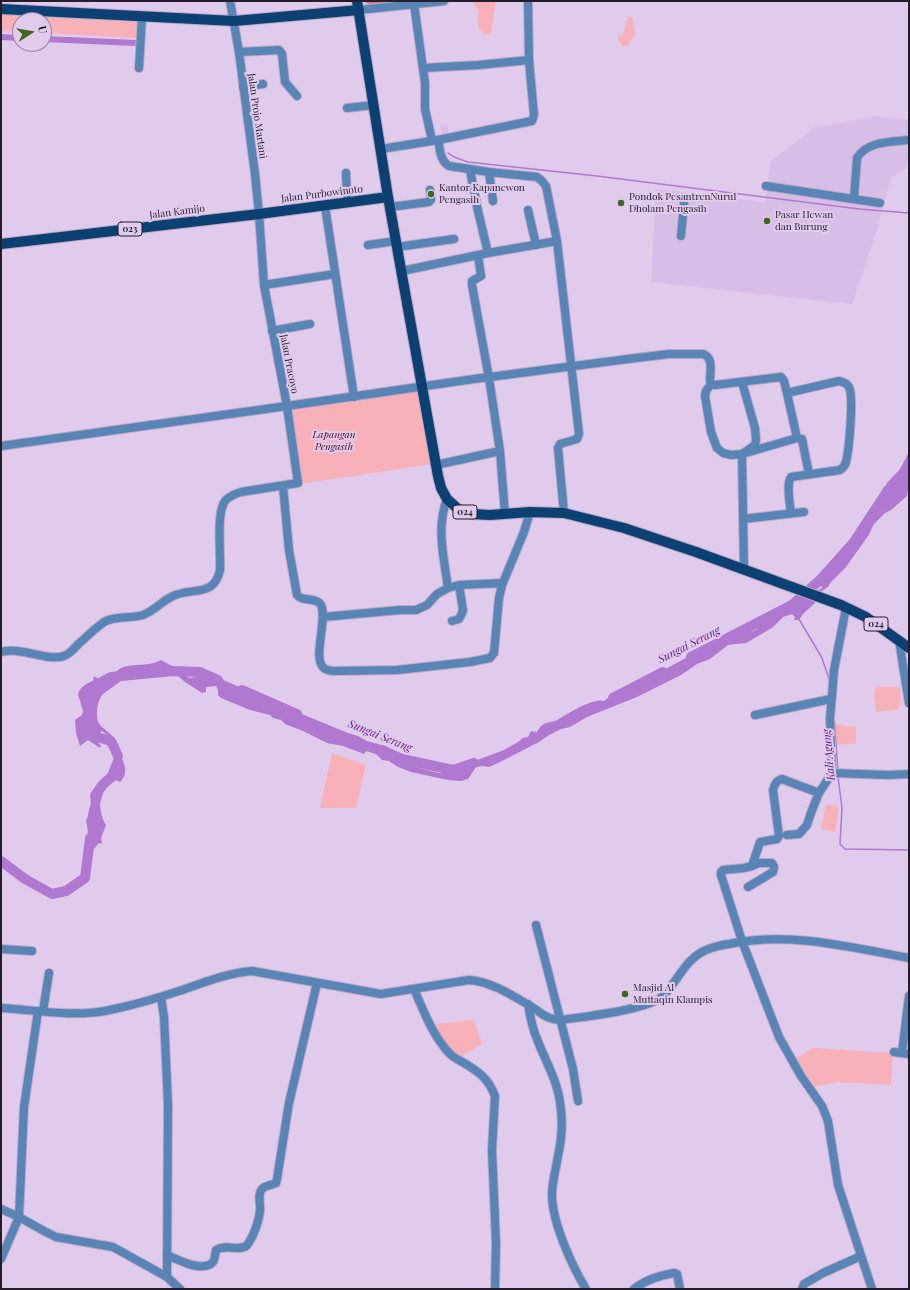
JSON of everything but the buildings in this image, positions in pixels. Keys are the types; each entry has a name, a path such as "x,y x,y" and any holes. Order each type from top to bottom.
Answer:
{"main road":[{"path":"1,9 234,21 358,6 389,202"},
{"name":"Jalan Purbowinoto","path":"259,214 347,203 389,202"},
{"name":"024","path":"389,202 441,488 447,499 458,509 471,514 490,515 530,512 564,513 624,528 744,569 843,606 866,617 905,643"},
{"name":"Jalan Kamijo","path":"1,244 259,214"}],"street":[{"name":"Jalan Projo Martani","path":"230,1 239,52 259,214"},
{"path":"358,6 414,4 444,1"},
{"path":"381,149 532,121 534,114 529,60 528,1"},
{"path":"414,4 425,86 424,102 442,159 446,164 454,167 537,178 546,186 557,241 580,434 577,439 560,444 558,448 564,513"},
{"path":"139,68 142,16"},
{"path":"239,52 279,50 282,54 285,82 297,96"},
{"path":"423,68 479,65 529,60"},
{"path":"243,86 263,84"},
{"path":"347,108 374,105"},
{"path":"854,198 857,158 859,154 870,146 909,140"},
{"path":"470,170 488,253"},
{"path":"489,172 493,201"},
{"path":"346,173 347,203"},
{"path":"766,186 880,203"},
{"path":"389,202 429,202 431,200 430,190"},
{"path":"681,236 684,203"},
{"path":"325,206 354,397"},
{"path":"528,210 536,245"},
{"name":"Jalan Pracoyo","path":"259,214 264,285 287,406 669,354 703,354 707,355 710,360 711,384 706,391 705,396 708,418 715,445 723,453 731,455 742,454"},
{"path":"368,245 454,239"},
{"path":"402,271 488,253 557,241"},
{"path":"478,255 481,276 471,282 489,378 500,451 505,514"},
{"path":"264,285 336,274"},
{"path":"272,331 310,324"},
{"path":"711,384 719,385 781,377 784,381 787,393 796,438"},
{"path":"787,393 839,381 844,382 849,386 851,396 849,439 845,464 840,470 796,476 789,479 791,513"},
{"path":"742,382 755,428 756,440 755,445 742,454"},
{"path":"1,446 287,406 298,483 241,492 232,495 225,501 222,508 220,523 219,578 212,586 205,590 171,596 152,611 141,615 105,622 65,656 53,657 10,650 1,652"},
{"path":"742,454 796,438 802,439 809,474"},
{"path":"436,465 500,451"},
{"path":"742,454 744,569"},
{"path":"283,486 289,550 297,595 299,598 320,603 323,617 319,654 320,662 325,668 334,671 397,670 490,658 494,653 503,583 524,532 530,512"},
{"path":"447,499 443,510 441,523 442,546 448,588"},
{"path":"743,519 804,512"},
{"path":"323,617 420,609 448,588 459,585 503,583"},
{"path":"452,621 459,619 462,613 459,585"},
{"path":"787,835 799,834 807,825 819,793 836,773 830,718 831,697 843,606"},
{"path":"905,643 909,703"},
{"path":"755,715 831,697"},
{"path":"836,773 889,775 909,774"},
{"path":"752,866 760,842 777,839 779,836 773,790 777,781 782,779 819,793"},
{"path":"748,888 771,875 774,867 772,863 723,870 721,872 742,941 779,1037 801,1076 822,1106 828,1121 838,1185 872,1289"},
{"path":"536,925 573,1069 578,1101"},
{"path":"1,1008 84,1013 104,1011 161,997 238,972 252,971 381,994 469,980 480,981 528,1004 552,1020 560,1020 616,1012 654,1002 662,998 688,963 700,953 712,948 742,941 764,938 788,938 909,958"},
{"path":"1,949 32,951"},
{"path":"1,1259 19,1217 24,1107 49,973"},
{"path":"167,1255 181,1262 201,1267 212,1264 216,1250 220,1247 240,1248 248,1245 260,1210 261,1190 276,1183 289,1103 317,983"},
{"path":"414,989 440,1043 452,1056 481,1074 492,1088 495,1096 492,1150 496,1243 495,1289"},
{"path":"902,1053 909,996"},
{"path":"161,997 164,1017 168,1105 167,1277"},
{"path":"528,1004 531,1023 556,1084 560,1101 562,1126 553,1187 553,1206 558,1225 579,1277 586,1289"},
{"path":"1,1209 56,1237 112,1247 167,1277 180,1289"},
{"path":"802,1289 804,1284 817,1276 861,1256"},
{"path":"634,1289 643,1282 655,1277 674,1273 677,1274 680,1289"}],"shaded area":[{"path":"363,1 398,1 370,4"},
{"name":"Pasar Hewan dan Burung","path":"878,116 909,120 909,166 891,178 874,240 852,304 651,282 656,189 765,202 770,162 815,127"},
{"path":"447,124 449,134 442,135 440,125"},
{"path":"909,452 909,484 907,496 891,510 885,513 874,524 868,536 846,567 828,587 823,590 815,603 799,620 794,620 795,617 792,614 783,617 772,628 746,643 728,645 710,659 697,664 681,675 637,697 587,717 570,727 561,729 539,742 489,767 476,767 468,779 461,781 448,780 411,772 398,767 389,761 382,760 376,754 366,751 364,754 343,746 327,743 285,724 281,720 273,718 270,715 250,710 221,698 218,695 216,686 206,687 206,692 202,693 185,682 171,670 160,667 150,671 132,673 103,694 99,701 97,714 99,723 114,738 123,761 125,774 120,782 116,780 104,788 101,794 100,808 102,818 106,825 101,838 102,844 99,843 94,849 91,849 85,853 88,848 84,850 88,835 86,821 91,804 90,794 96,786 102,788 115,755 111,738 102,731 97,735 97,741 101,746 100,748 88,740 80,746 76,733 75,720 82,715 83,711 78,694 80,689 93,681 94,676 103,682 123,667 149,664 161,660 172,666 181,674 190,678 209,674 251,692 259,701 280,708 292,710 367,741 388,747 387,749 400,763 439,773 454,772 459,770 465,764 504,750 523,738 528,737 531,731 537,732 544,724 555,721 587,704 599,700 604,701 610,695 628,691 647,683 653,676 693,654 721,646 756,630 765,621 780,615 787,610 792,603 823,587 820,586 826,574 850,548 853,540 863,531 873,517 880,506 882,495 887,483 900,469"}],"green space":[{"path":"496,1 491,32 485,35 478,24 477,17 479,11 473,4 474,2"},
{"path":"1,11 18,12 12,12 12,32 1,31"},
{"path":"52,14 138,19 136,38 52,33"},
{"path":"628,17 632,17 636,35 629,45 623,47 618,40 618,36 622,36"},
{"name":"Lapangan Pengasih","path":"422,391 433,464 300,484 291,409"},
{"path":"876,687 900,687 901,705 897,710 876,712 874,695"},
{"path":"831,724 856,727 856,743 840,745 831,744"},
{"path":"332,753 366,765 356,808 320,808"},
{"path":"826,804 839,807 835,832 821,829"},
{"path":"474,1020 482,1044 460,1057 451,1051 444,1043 434,1024"},
{"path":"813,1048 893,1053 891,1085 838,1082 813,1087 795,1059"}],"waterway":[{"path":"1,37 12,38"},
{"path":"52,39 135,43"},
{"path":"448,153 468,162 597,176 859,209 909,213"},
{"name":"Sungai Serang","path":"691,657 792,605 820,580 854,542 888,490"},
{"name":"Kali Agung","path":"799,619 822,658 830,682"},
{"name":"Sungai Serang","path":"91,688 111,677 173,671 200,672 218,680"},
{"name":"Sungai Serang","path":"613,698 663,672"},
{"name":"Sungai Serang","path":"242,690 297,714"},
{"name":"Kali Agung","path":"834,717 838,771"},
{"name":"Sungai Serang","path":"87,732 87,734 111,741 118,756"},
{"name":"Sungai Serang","path":"382,750 402,759 453,770 474,763"},
{"name":"Sungai Serang","path":"96,800 100,788 114,775"},
{"name":"Kali Agung","path":"838,777 842,808 840,844 845,849 909,850"},
{"name":"Sungai Serang","path":"1,861 25,879 52,894 66,891 85,878 90,838"}],"place":[{"name":"Kantor Kapanewon Pengasih","path":"431,194"},
{"name":"Pondok PesantrenNurul Dholam Pengasih","path":"621,203"},
{"name":"Pasar Hewan dan Burung","path":"767,221"},
{"name":"Masjid Al Muttaqin Klampis","path":"625,994"}]}
